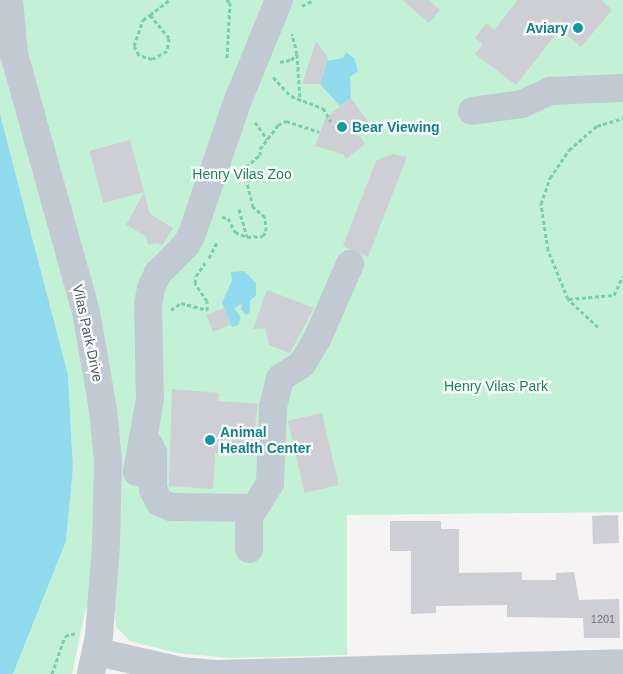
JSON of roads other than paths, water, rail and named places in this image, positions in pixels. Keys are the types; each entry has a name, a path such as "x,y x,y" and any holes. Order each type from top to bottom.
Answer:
{"street":[{"name":"Vilas Park Drive","path":"9,0 14,54 86,312 103,409 108,508 94,663"},
{"path":"136,472 146,435 150,399 148,325 151,288 158,273 186,245 192,234 238,100 287,4"},
{"path":"472,111 522,104 550,91 623,88"},
{"path":"249,549 248,517 270,484 273,407 280,378 302,364 318,337 350,264"},
{"path":"146,435 153,453 153,489 158,502 171,507 254,508"},
{"path":"94,663 215,674 623,663"}],"water":[{"path":"346,52 354,58 358,71 350,77 351,98 340,106 320,84 327,61 343,58"},
{"path":"0,114 68,375 73,468 66,541 13,674 0,674"},
{"path":"244,271 256,283 256,295 250,301 250,312 246,315 241,309 242,304 234,308 241,317 238,325 232,327 222,303 232,280 231,272"}],"place":[{"name":"Aviary","path":"578,28"},
{"name":"Bear Viewing","path":"342,127"},
{"name":"Animal Health Center","path":"210,440"}],"park label":[{"name":"Henry Vilas Zoo","path":"242,174"},
{"name":"Henry Vilas Park","path":"496,386"}]}
